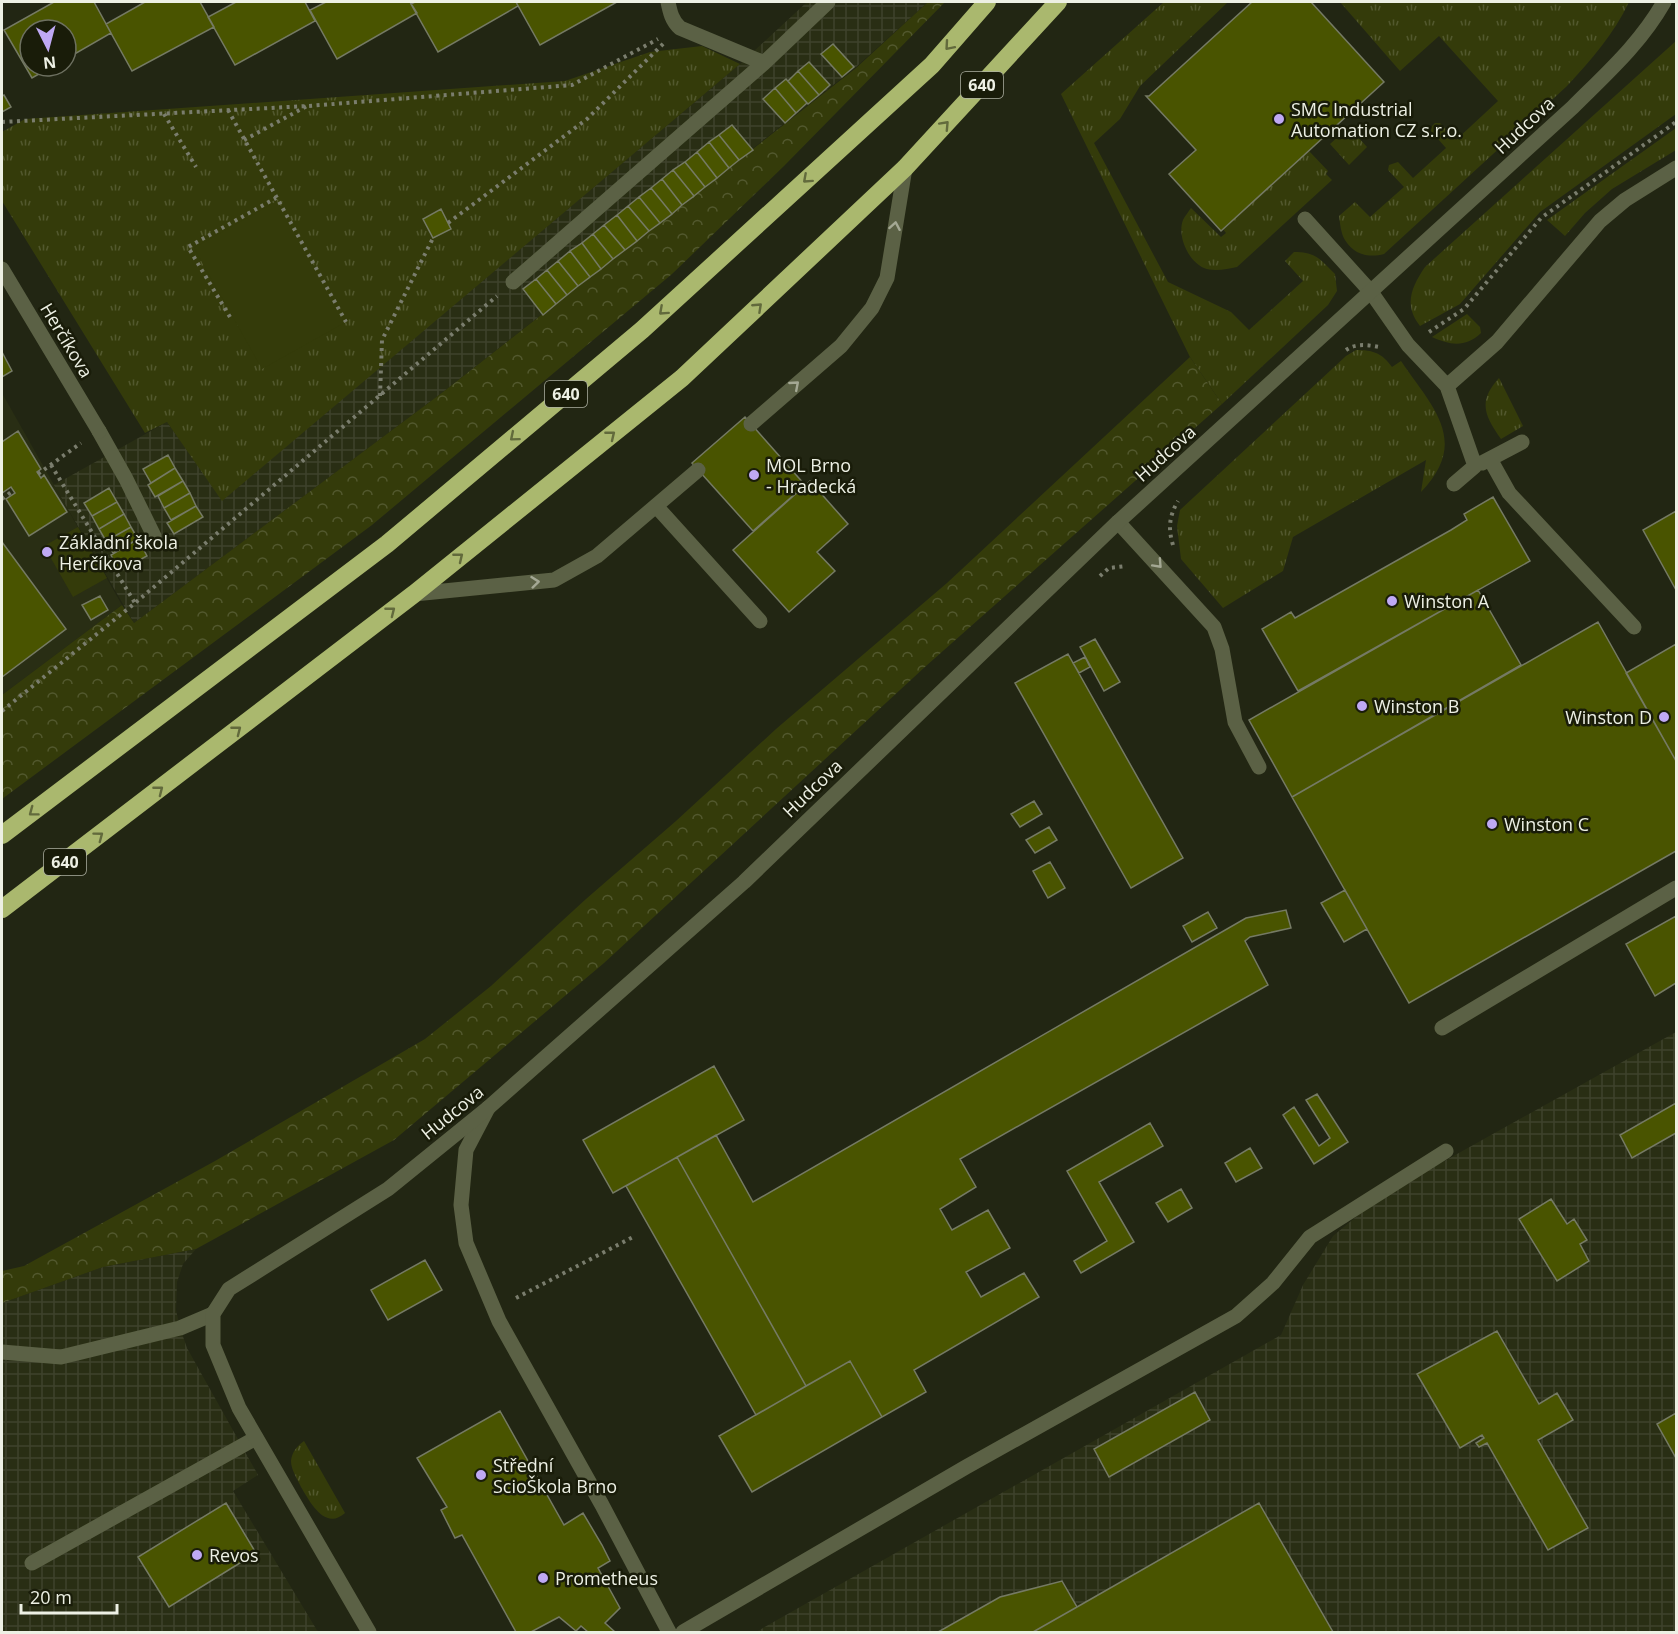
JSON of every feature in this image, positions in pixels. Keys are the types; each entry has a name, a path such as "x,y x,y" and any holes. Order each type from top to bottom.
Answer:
{"highway":[{"name":"640","path":"2,835 387,544 642,330 932,65 987,2"},
{"name":"640","path":"2,909 414,594 682,378 905,168 1058,2"}],"street":[{"path":"668,2 675,24 680,28 764,63"},
{"path":"513,282 764,63 828,2"},
{"name":"Hudcova","path":"213,1314 229,1289 388,1189 488,1108 744,882 1118,522 1618,63 1650,27 1664,2"},
{"path":"751,424 841,346 872,308 886,278 905,168"},
{"path":"1447,386 1497,342 1600,221 1625,200 1677,168"},
{"path":"1305,219 1371,292 1408,345 1447,386 1476,466"},
{"name":"Herčíkova","path":"2,268 99,430 154,536"},
{"path":"1454,484 1476,466 1522,442"},
{"path":"1490,459 1509,493 1634,627"},
{"path":"414,594 554,580 597,556 699,470"},
{"path":"656,506 760,621"},
{"path":"1118,522 1214,627 1222,649 1235,722 1259,768"},
{"path":"1442,1028 1677,888"},
{"path":"488,1108 466,1150 461,1205 466,1243 494,1309 669,1632"},
{"path":"683,1632 966,1467 1236,1316 1273,1283 1310,1237 1446,1151"},
{"path":"2,1352 61,1357 180,1328 213,1314 213,1345 239,1407 369,1632"},
{"path":"32,1563 256,1438"}],"path":[{"path":"2,122 308,106 572,85 680,28"},
{"path":"448,223 587,119 680,28"},
{"path":"244,140 308,106"},
{"path":"228,110 346,322"},
{"path":"164,114 196,167"},
{"path":"1344,351 1350,346 1365,344 1380,347 1392,357 1464,309 1541,218 1677,122"},
{"path":"230,317 188,247 276,198"},
{"path":"380,396 382,340 433,238"},
{"path":"2,711 135,603 513,282"},
{"path":"39,474 99,430"},
{"path":"51,465 135,603"},
{"path":"2,499 14,490"},
{"path":"1092,582 1109,568 1133,565 1149,574 1176,553 1169,533 1171,513 1181,497"},
{"path":"494,1309 633,1237"}],"shaded area":[{"path":"807,2 928,2 856,67 443,392 134,623 54,485 167,422 222,500 740,64"},
{"name":"Základní škola Herčíkova","path":"2,393 122,605 2,695"},
{"path":"1676,1032 1676,1632 756,1632 1281,1335 1303,1285 1333,1236 1380,1197"},
{"path":"196,1249 183,1264 177,1282 176,1310 180,1328 187,1348 258,1475 233,1491 318,1632 2,1632 2,1303 103,1267"}],"green space":[{"path":"928,2 945,2 784,166 672,274 372,525 2,799 2,695 122,605 134,623 443,392 856,68"},
{"path":"1164,2 1228,2 1140,86 1120,119 1094,143 1168,282 1231,312 1249,330 1303,281 1285,261 1294,252 1313,255 1335,274 1337,291 1328,305 1222,404 1190,357 1061,94"},
{"path":"1340,2 1629,2 1609,36 1567,86 1384,254 1373,256 1357,252 1349,245 1343,235 1339,216 1355,202 1370,217 1404,187 1388,170 1389,165 1398,162 1413,178 1446,148 1431,131 1435,123 1440,123 1456,140 1498,101 1439,36 1400,71"},
{"path":"1676,41 1676,114 1540,212 1460,304 1420,326 1412,311 1411,296 1416,281 1425,267"},
{"path":"702,46 740,64 222,501 167,422 145,433 2,201 2,132 25,119 565,81 650,52"},
{"path":"1349,127 1367,147 1349,165 1330,144"},
{"path":"1676,128 1676,150 1612,189 1585,213 1565,236 1547,220"},
{"path":"1309,151 1328,171 1326,174 1332,180 1237,267 1220,270 1208,269 1193,260 1185,247 1182,233 1183,220 1191,208 1221,237 1226,233 1223,229"},
{"path":"277,201 346,322 262,369 194,248"},
{"path":"1467,314 1480,327 1481,333 1475,338 1457,344 1432,337"},
{"path":"1356,350 1377,353 1385,358 1392,367 1401,361 1425,394 1441,425 1445,441 1443,457 1436,474 1421,492 1426,460 1293,537 1283,571 1223,608 1181,559 1177,526 1180,510 1346,356"},
{"path":"1190,357 1222,404 926,666 604,963 394,1140 196,1249 103,1267 2,1303 2,1271 24,1266 215,1161 425,1039 491,986 776,729 947,583"},
{"path":"1499,378 1523,426 1501,439 1487,415 1486,408 1488,394"},
{"path":"78,527 107,578 73,597 44,546"},
{"path":"304,1441 345,1513 338,1518 325,1517 314,1507 294,1474 292,1458 295,1450"}],"building":[{"path":"54,2 94,2 111,33 78,52 78,18 25,18"},
{"path":"145,2 200,2 214,27 132,71 106,24"},
{"path":"236,2 305,2 315,21 235,65 208,17"},
{"path":"326,2 410,2 417,13 337,59 310,10"},
{"path":"415,2 516,2 518,6 438,52 411,4"},
{"path":"516,2 617,2 540,45"},
{"path":"1252,2 1311,2 1384,82 1221,231 1169,174 1196,150 1146,96 1149,96"},
{"path":"18,22 18,54 4,30"},
{"path":"833,44 854,67 842,77 821,54"},
{"path":"809,62 830,85 819,95 798,71"},
{"path":"798,71 819,95 808,104 788,81"},
{"path":"786,79 807,103 796,113 775,88"},
{"path":"775,88 796,113 785,123 763,99"},
{"path":"4,95 11,107 2,112 2,96"},
{"path":"732,125 753,150 739,160 719,135"},
{"path":"719,135 739,160 729,168 709,142"},
{"path":"709,142 729,168 717,178 697,152"},
{"path":"697,152 717,178 705,187 685,162"},
{"path":"685,162 705,187 694,196 673,170"},
{"path":"673,170 694,196 682,205 662,179"},
{"path":"662,179 682,205 672,214 651,188"},
{"path":"651,188 672,214 660,223 639,197"},
{"path":"639,197 660,223 649,231 628,206"},
{"path":"628,206 649,231 637,241 617,215"},
{"path":"441,209 451,229 433,238 423,219"},
{"path":"617,215 637,241 625,250 604,225"},
{"path":"604,225 625,250 613,259 593,234"},
{"path":"593,234 613,259 601,269 582,243"},
{"path":"582,243 601,269 590,277 570,251"},
{"path":"570,251 590,277 578,286 558,261"},
{"path":"558,261 578,286 567,295 547,270"},
{"path":"547,270 567,295 556,304 536,279"},
{"path":"536,279 556,304 543,315 523,289"},
{"path":"2,352 12,371 2,377"},
{"path":"745,417 805,485 753,531 692,463"},
{"path":"18,431 41,469 37,472 41,478 44,475 67,512 29,536 6,499 15,493 11,487 2,493 2,442"},
{"path":"168,455 175,468 151,483 143,469"},
{"path":"175,468 183,481 155,497 148,485"},
{"path":"183,481 190,493 164,508 158,496"},
{"path":"810,481 848,524 817,552 835,571 789,612 733,550"},
{"path":"109,488 117,502 92,516 84,503"},
{"path":"190,493 196,506 171,520 164,508"},
{"name":"Winston A","path":"1493,497 1530,561 1298,691 1262,629 1291,612 1295,618 1451,530 1467,520 1464,514"},
{"path":"117,502 124,514 99,529 92,516"},
{"path":"196,506 203,517 174,534 167,523"},
{"path":"1676,511 1676,590 1643,530"},
{"path":"124,514 131,527 106,541 99,529"},
{"path":"131,527 138,539 113,553 106,541"},
{"path":"138,539 147,556 119,571 111,555"},
{"path":"2,542 66,629 2,677"},
{"name":"Winston B","path":"1478,590 1521,665 1292,797 1249,720"},
{"path":"100,596 108,610 91,620 82,605"},
{"name":"Winston C","path":"1598,622 1676,761 1676,851 1409,1003 1292,797"},
{"path":"1095,639 1120,682 1104,691 1080,647"},
{"name":"Winston D","path":"1676,644 1676,761 1626,673"},
{"path":"1068,654 1183,858 1131,888 1015,683"},
{"path":"1085,657 1090,667 1079,673 1073,663"},
{"path":"1034,801 1042,814 1020,827 1011,814"},
{"path":"1049,827 1057,840 1035,853 1026,840"},
{"path":"1050,862 1065,888 1048,898 1033,871"},
{"path":"1345,890 1367,929 1344,942 1321,903"},
{"path":"1286,910 1291,928 1250,937 1245,941 1268,985 960,1159 976,1187 940,1209 952,1230 988,1210 1010,1248 966,1272 981,1297 1024,1273 1039,1297 914,1370 926,1392 882,1417 850,1361 806,1386 677,1157 716,1135 753,1202 1246,918"},
{"path":"1208,912 1217,928 1192,942 1183,926"},
{"path":"1676,916 1676,983 1655,996 1626,944"},
{"path":"714,1066 744,1120 613,1193 583,1140"},
{"path":"1317,1094 1348,1142 1314,1164 1283,1115 1294,1107 1319,1146 1330,1138 1306,1100"},
{"path":"1676,1103 1676,1133 1632,1158 1620,1135"},
{"path":"1150,1123 1163,1146 1099,1182 1134,1242 1081,1273 1074,1261 1107,1241 1067,1171"},
{"path":"1250,1148 1262,1168 1236,1182 1225,1163"},
{"path":"677,1157 806,1386 756,1415 626,1186"},
{"path":"1181,1189 1192,1208 1168,1222 1156,1203"},
{"path":"1551,1199 1567,1224 1574,1219 1587,1240 1580,1244 1589,1261 1557,1281 1519,1219"},
{"path":"425,1260 442,1290 388,1320 371,1290"},
{"path":"1497,1331 1539,1404 1557,1393 1573,1420 1538,1440 1588,1528 1548,1550 1487,1443 1479,1447 1476,1443 1484,1438 1482,1435 1460,1448 1417,1374"},
{"path":"850,1361 882,1417 752,1492 719,1436"},
{"path":"1195,1392 1210,1420 1109,1477 1094,1449"},
{"path":"500,1411 564,1525 583,1513 602,1545 610,1561 598,1568 620,1608 605,1623 615,1632 588,1632 581,1626 576,1631 559,1617 531,1632 516,1632 462,1535 455,1538 441,1510 447,1507 417,1458"},
{"path":"1676,1413 1676,1458 1657,1424"},
{"name":"Revos","path":"226,1503 256,1553 169,1607 138,1557"},
{"path":"1259,1503 1333,1632 1033,1632 1077,1607"},
{"path":"1062,1581 1077,1607 1033,1632 938,1632 1000,1597"}],"place":[{"name":"SMC Industrial Automation CZ s.r.o.","path":"1279,119"},
{"name":"MOL Brno - Hradecká","path":"754,475"},
{"name":"Základní škola Herčíkova","path":"47,552"},
{"name":"Winston A","path":"1392,601"},
{"name":"Winston B","path":"1362,706"},
{"name":"Winston D","path":"1664,717"},
{"name":"Winston C","path":"1492,824"},
{"name":"Střední ScioŠkola Brno","path":"481,1475"},
{"name":"Revos","path":"197,1555"},
{"name":"Prometheus","path":"543,1578"}]}
